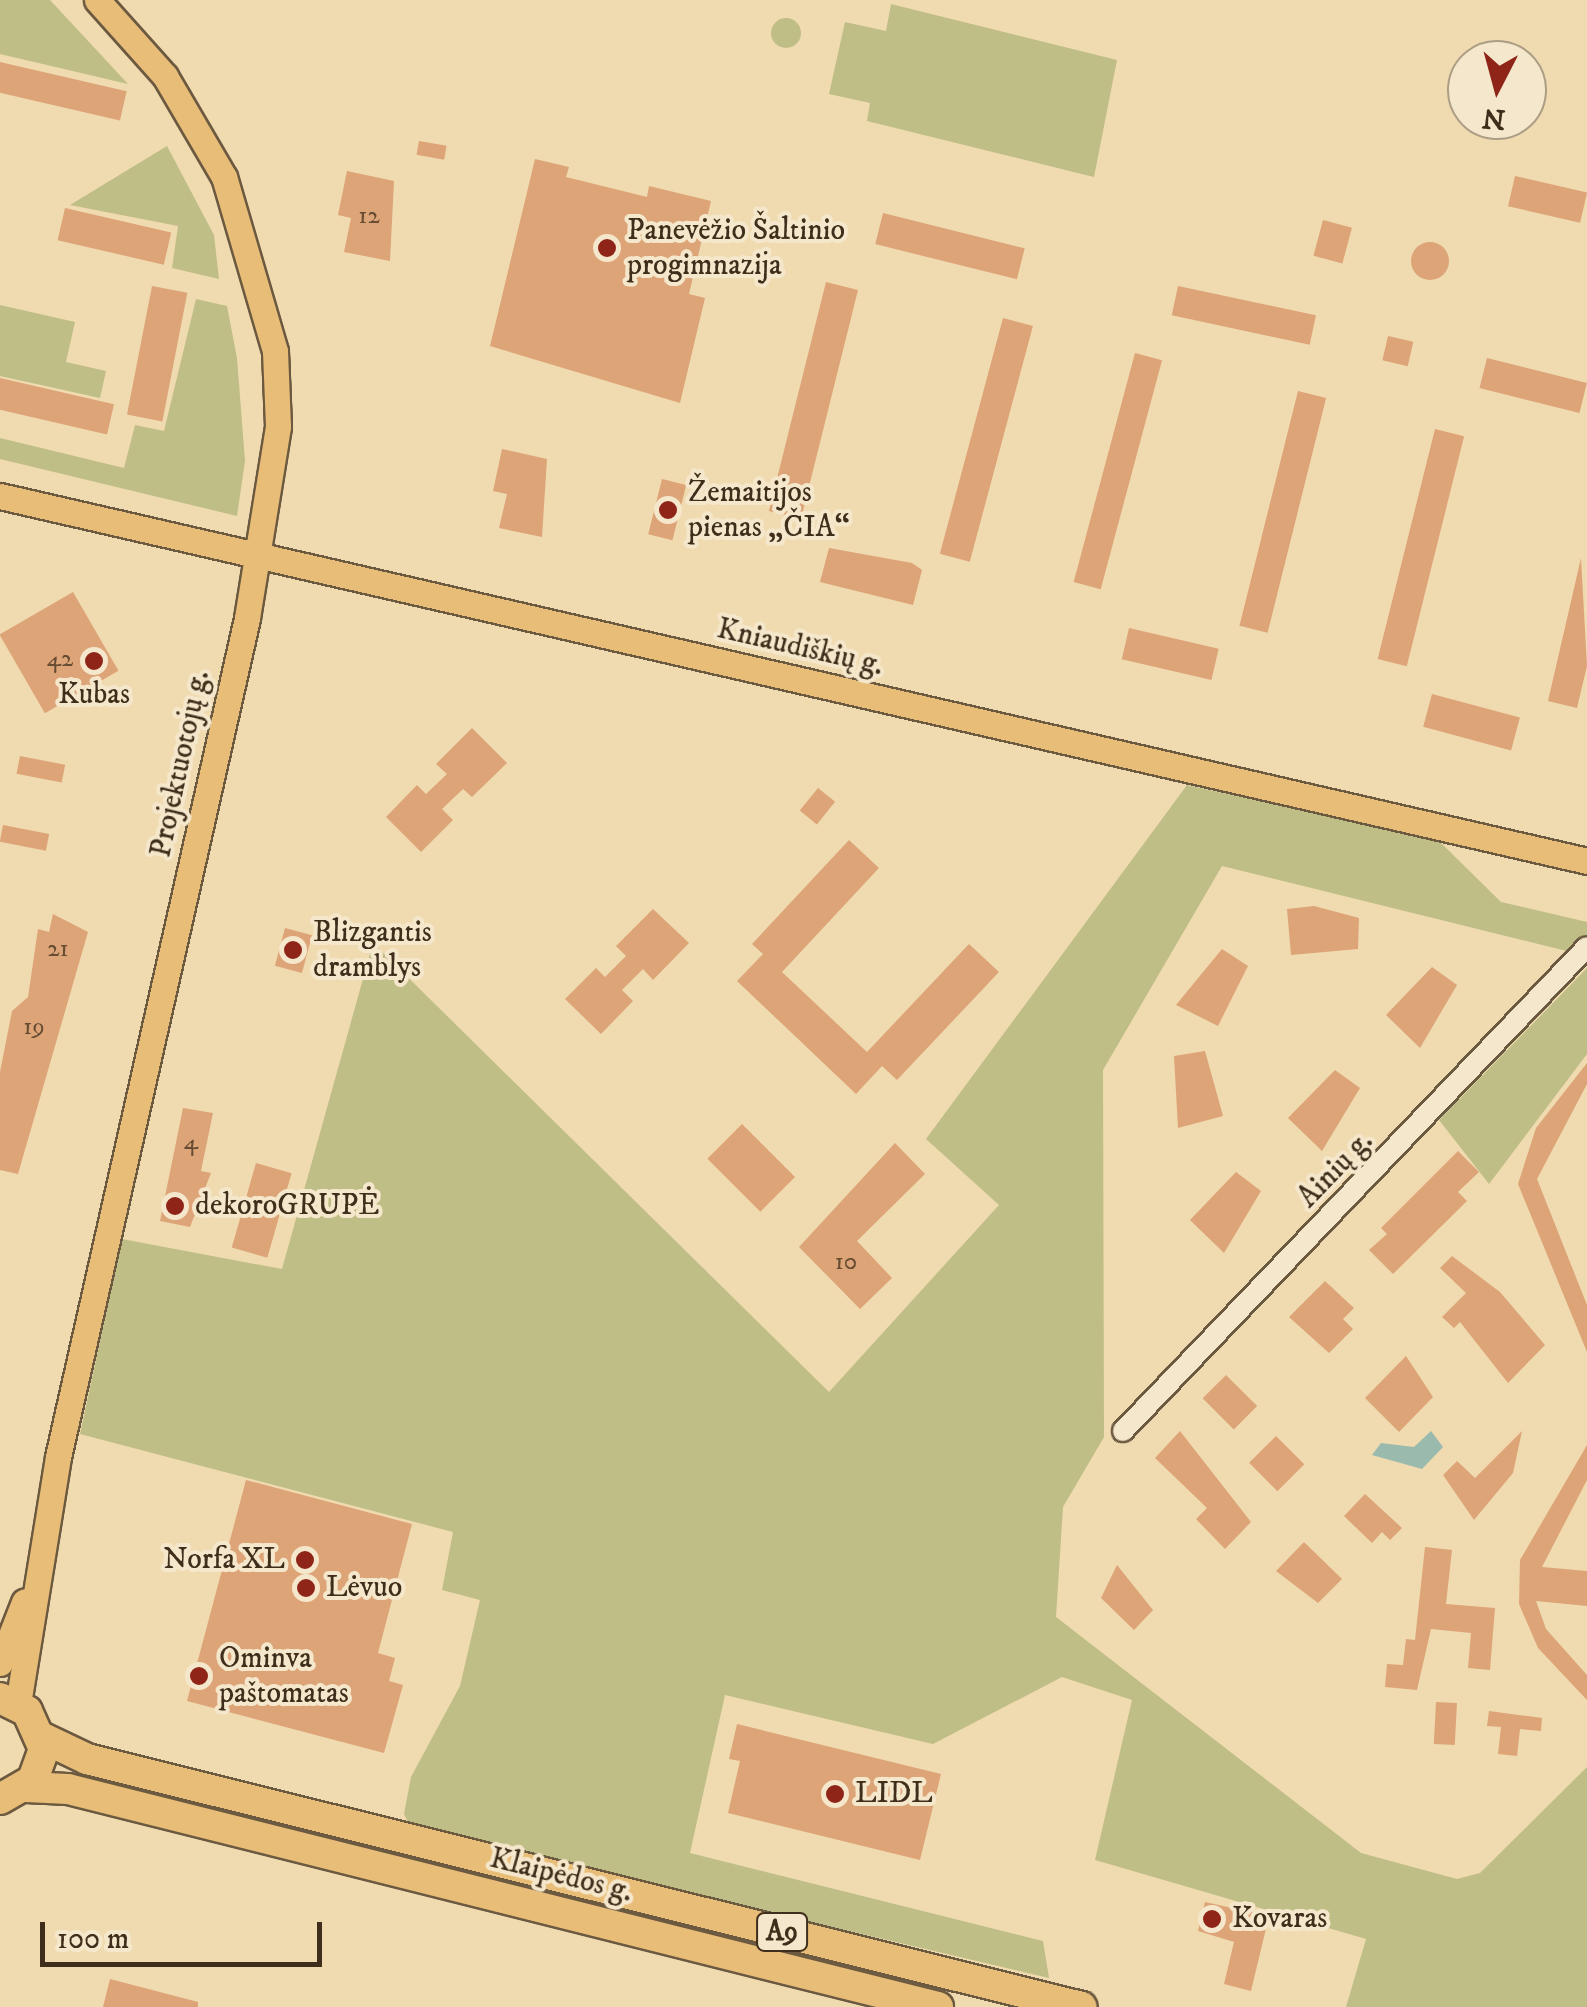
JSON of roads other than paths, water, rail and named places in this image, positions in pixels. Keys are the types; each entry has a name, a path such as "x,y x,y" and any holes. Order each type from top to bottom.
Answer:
{"highway":[{"name":"Klaipėdos g.","path":"9,1701 43,1738 87,1759 1035,2001 1082,2007"},
{"name":"Klaipėdos g.","path":"8,1797 43,1738"},
{"name":"Klaipėdos g.","path":"8,1797 68,1789 938,2007"}],"main road":[{"name":"Projektuotojų g.","path":"9,1701 260,556 279,378 262,289 196,120 98,0"},
{"name":"Kniaudiškių g.","path":"0,496 1587,861"},
{"name":"Projektuotojų g.","path":"0,1664 34,1580"}],"street":[{"name":"Ainių g.","path":"1123,1431 1587,947"}],"place":[{"name":"Panevėžio Šaltinio progimnazija","path":"607,248"},
{"name":"Žemaitijos pienas „ČIA“","path":"668,510"},
{"name":"Kubas","path":"94,661"},
{"name":"Blizgantis dramblys","path":"293,950"},
{"name":"dekoroGRUPĖ","path":"175,1206"},
{"name":"Norfa XL","path":"305,1560"},
{"name":"Lėvuo","path":"306,1588"},
{"name":"Ominva paštomatas","path":"199,1676"},
{"name":"LIDL","path":"835,1794"},
{"name":"Kovaras","path":"1212,1919"}]}
